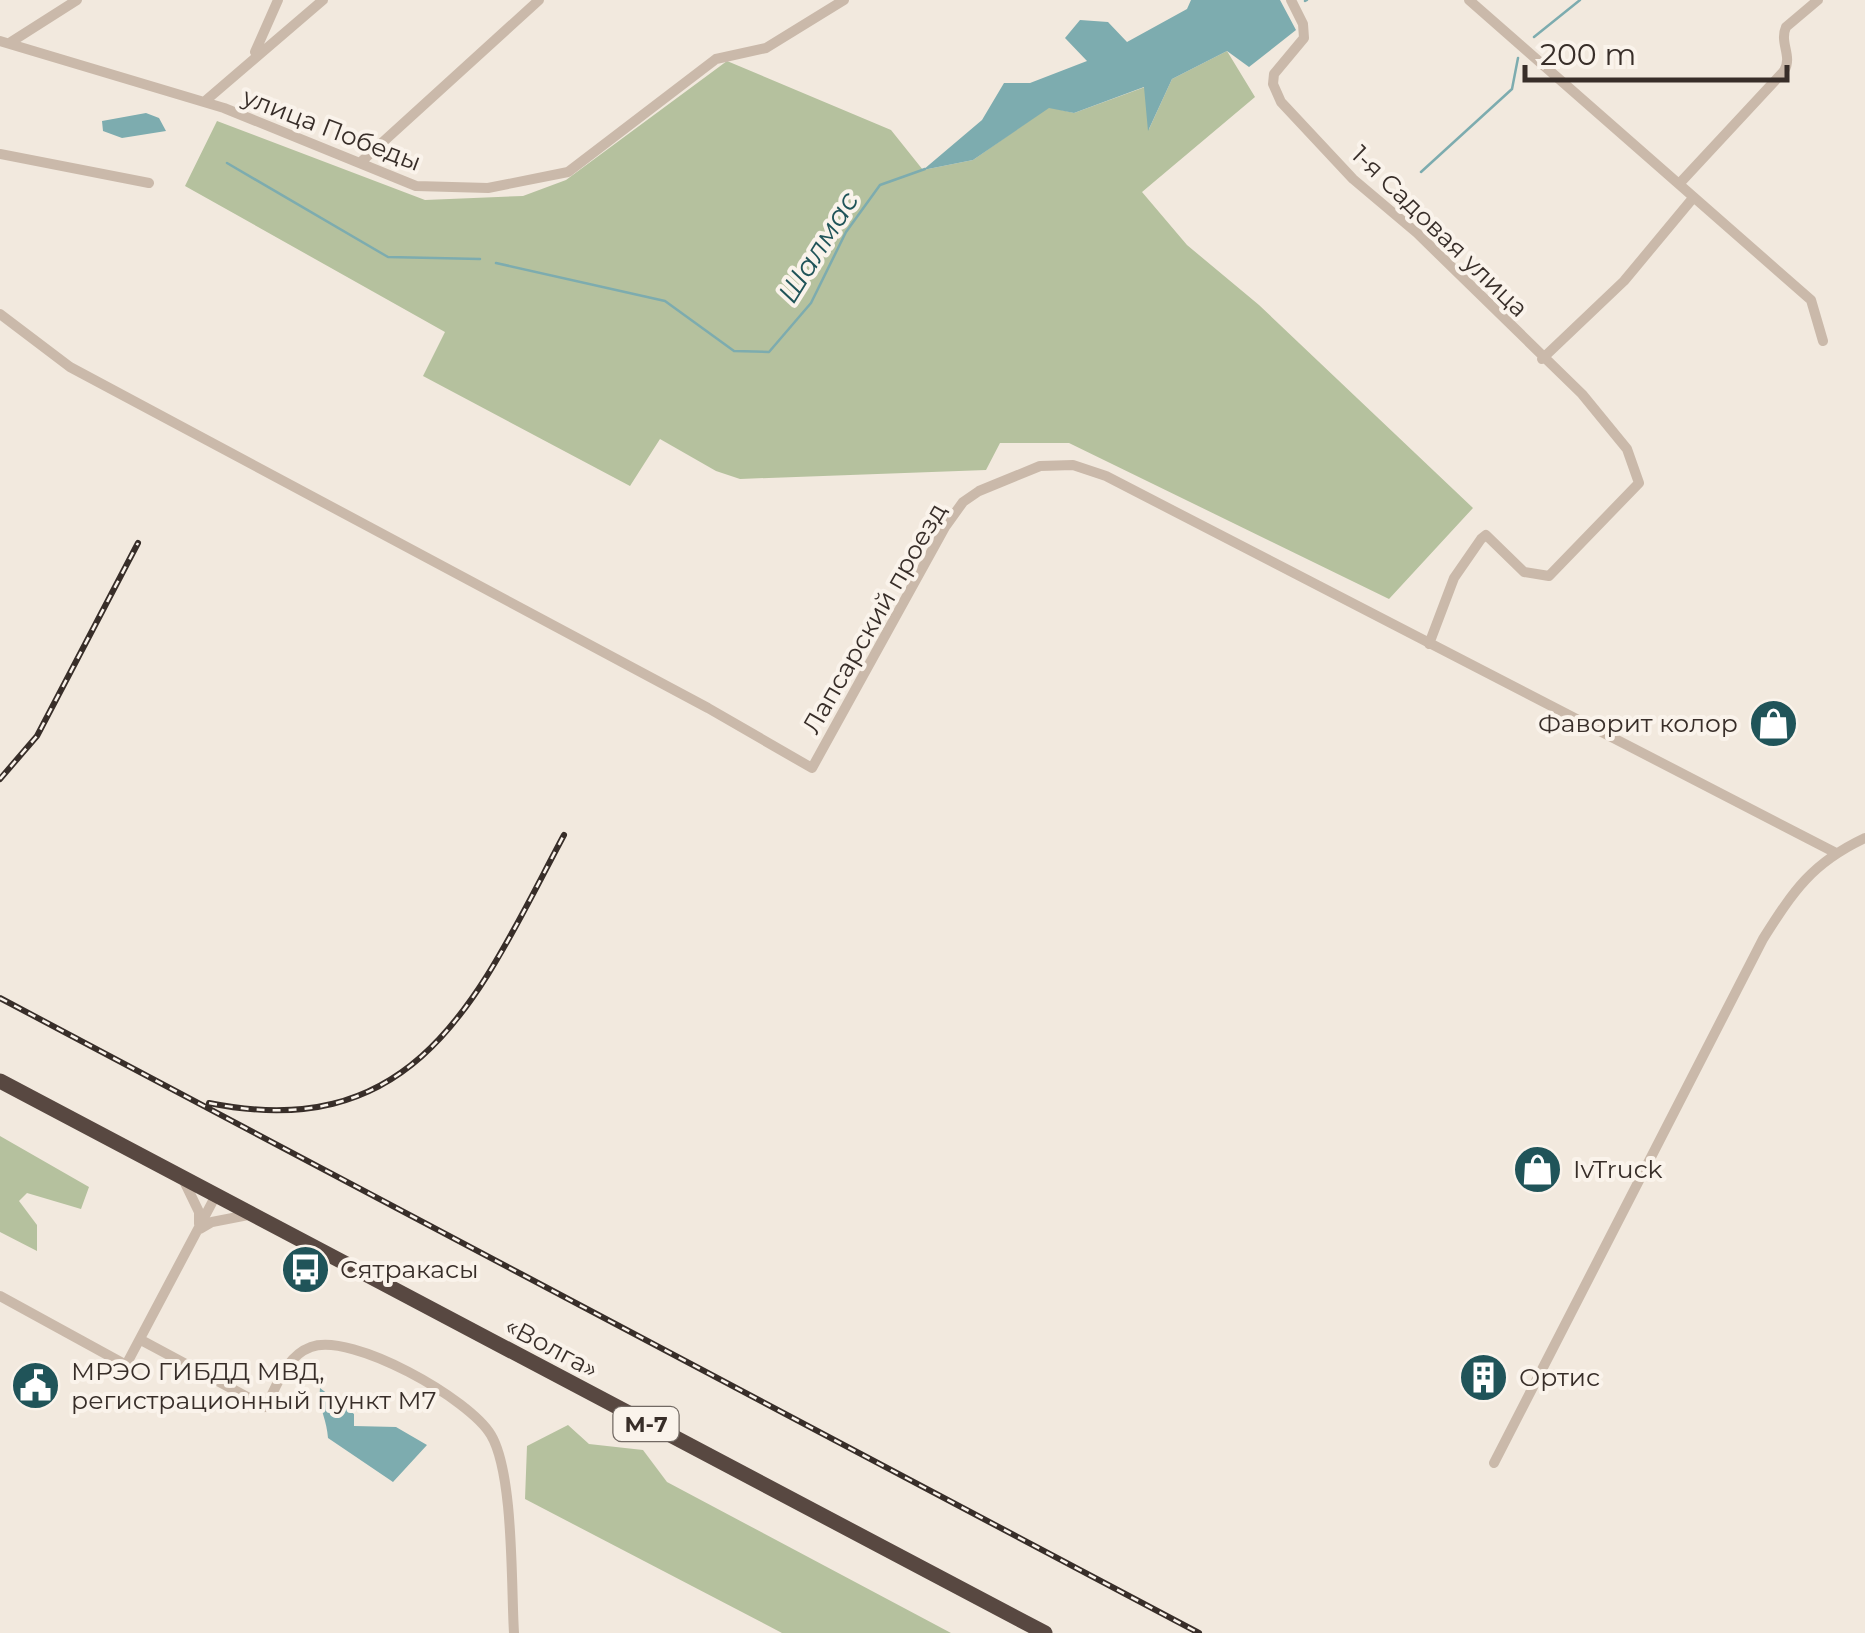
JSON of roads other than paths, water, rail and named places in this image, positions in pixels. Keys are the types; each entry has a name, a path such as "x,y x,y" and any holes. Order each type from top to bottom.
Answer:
{"highway":[{"name":"«Волга»","path":"0,1081 1045,1633"}],"street":[{"path":"6,41 77,0"},
{"path":"253,58 278,0"},
{"path":"204,102 323,0"},
{"path":"362,161 538,0"},
{"name":"улица Победы","path":"6,41 204,102 362,161 416,186 488,188 568,172 716,59 766,48 844,0"},
{"name":"1-я Садовая улица","path":"1291,0 1304,38 1274,74 1273,84 1282,102 1353,180 1446,260 1542,359 1582,394 1617,434 1639,483 1550,576 1524,572 1486,535 1454,578 1429,644"},
{"path":"1468,0 1812,300 1823,341"},
{"path":"1679,184 1736,117 1784,71 1788,58 1783,42 1786,27 1818,0"},
{"path":"0,154 149,183"},
{"path":"1542,359 1624,281 1692,198"},
{"name":"Лапсарский проезд","path":"0,314 70,367 708,708 812,768 945,527 963,502 1040,466 1073,466 1106,476 1836,853"},
{"path":"1494,1463 1763,939 1795,888 1836,853 1865,838"},
{"path":"184,1180 198,1212 199,1230"},
{"path":"0,1296 126,1365 215,1197"},
{"path":"199,1230 212,1222 248,1215"},
{"path":"141,1340 266,1407 294,1358 308,1348 336,1344 370,1352 468,1409 492,1436 505,1488 514,1633"}],"water":[{"path":"1191,0 1280,0 1296,30 1249,67 1227,51 1172,79 1148,131 1144,87 1074,113 1049,108 973,160 923,170 982,120 1004,83 1030,83 1087,61 1065,38 1080,20 1108,22 1127,42 1187,9"},
{"path":"146,113 159,118 166,131 122,138 103,131 102,121"},
{"path":"320,1388 354,1414 354,1426 396,1427 427,1445 393,1482 328,1438"}],"waterway":[{"path":"1534,37 1580,0"},
{"path":"1421,172 1512,89 1518,58"},
{"name":"Шалмас","path":"227,163 388,257 480,259"},
{"name":"Шалмас","path":"496,263 665,301 734,351 769,352 811,303 846,232 880,185 925,169"}],"railway":[{"path":"0,779 37,736 138,543"},
{"path":"209,1103 282,1110 343,1101 393,1078 435,1043 471,999 564,835"},
{"path":"0,998 1199,1633"}],"place":[{"name":"Фаворит колор","path":"1773,723"},
{"name":"IvTruck","path":"1538,1169"},
{"name":"Сятракасы","path":"305,1269"},
{"name":"Ортис","path":"1484,1377"},
{"name":"МРЭО ГИБДД МВД, регистрационный пункт М7","path":"36,1385"}]}
